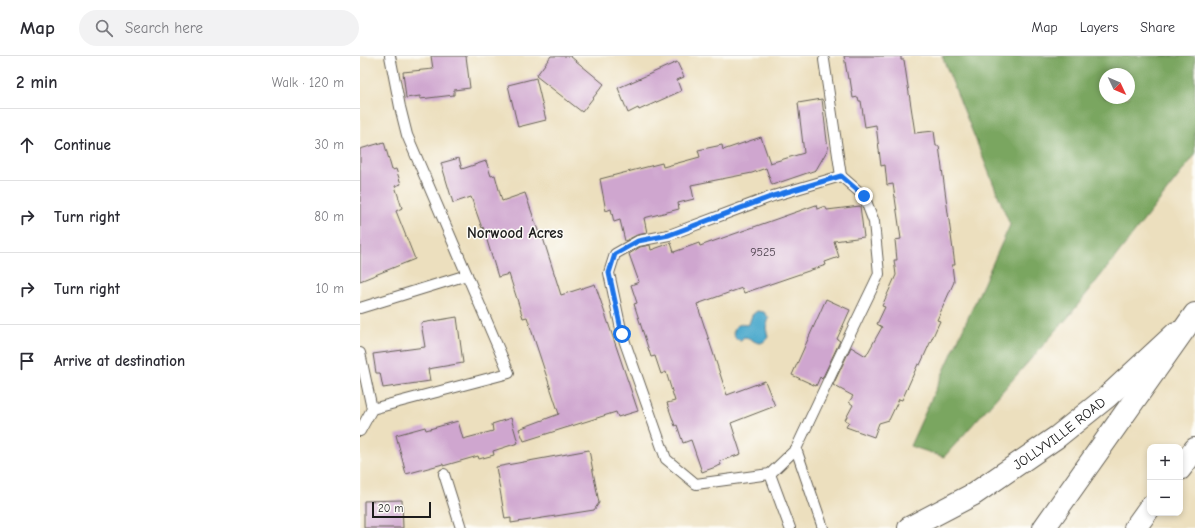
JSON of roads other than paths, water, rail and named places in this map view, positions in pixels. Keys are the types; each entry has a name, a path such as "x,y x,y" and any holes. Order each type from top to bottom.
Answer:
{"main road":[{"name":"JOLLYVILLE ROAD","path":"909,528 974,494 1057,437 1107,397 1194,316"},
{"path":"1044,528 1194,316"},
{"path":"1183,465 1195,449"},
{"path":"1136,528 1147,512"}],"lane":[{"path":"372,409 509,373 407,135 390,56"},
{"path":"824,60 841,176 864,196 874,222 879,274 852,328 796,449 770,474 696,484 666,459 622,334 609,273 615,254 638,241 669,235 773,196 841,176"},
{"path":"360,308 467,275"},
{"path":"360,353 372,409 360,431"},
{"path":"796,449 823,528"},
{"path":"444,474 461,528"},
{"path":"770,474 790,528"}],"water":[{"path":"757,311 764,312 769,318 766,328 768,337 765,341 759,343 744,337 741,340 736,339 733,333 736,326 749,324 752,315"}],"district":[{"name":"Norwood Acres","path":"515,233"}]}
